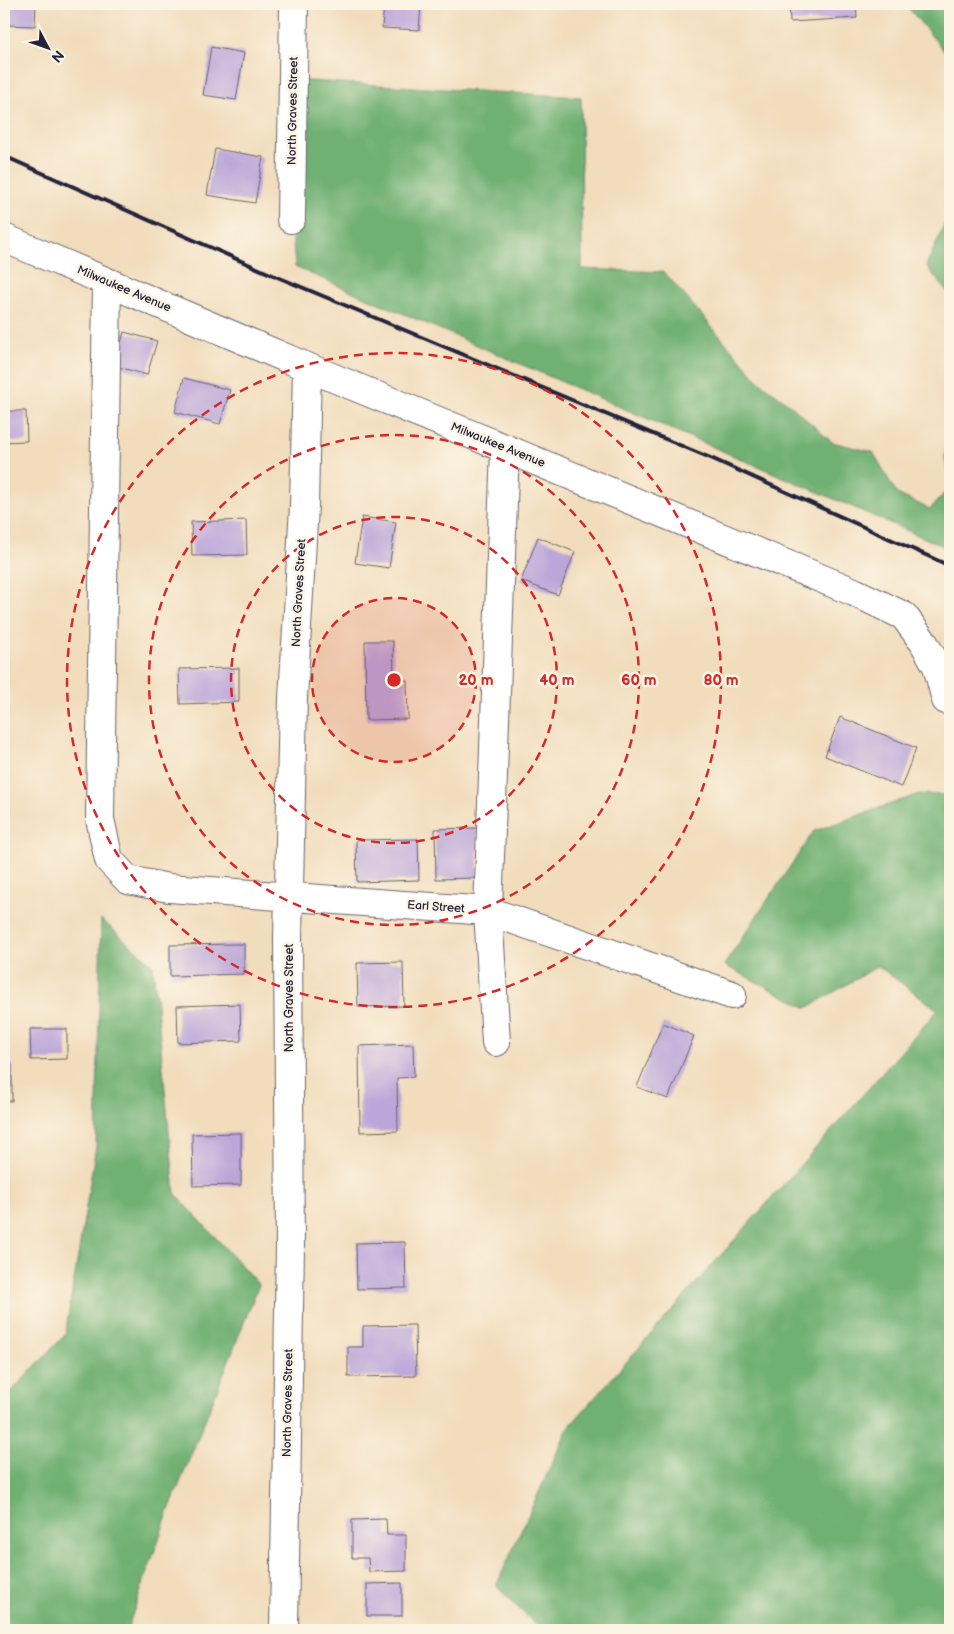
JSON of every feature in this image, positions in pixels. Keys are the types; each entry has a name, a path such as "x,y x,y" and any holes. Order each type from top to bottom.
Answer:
{"street":[{"name":"North Graves Street","path":"291,219 294,4"},
{"name":"Milwaukee Avenue","path":"4,238 308,367 854,592 904,616 924,643 937,666 946,700"},
{"name":"Earl Street","path":"107,282 100,819 108,860 128,880 169,888 488,911 732,995"},
{"name":"North Graves Street","path":"284,1630 290,1246 289,896 293,698 304,506 308,367"},
{"path":"496,1042 488,911 505,448"}],"green space":[{"path":"905,4 950,4 950,65 945,52"},
{"path":"293,80 581,97 582,269 664,272 760,382 789,404 832,442 873,452 897,494 930,509 950,487 950,549 295,267 291,219"},
{"path":"950,212 950,295 926,266"},
{"path":"950,365 950,477 945,460 947,402 944,375"},
{"path":"919,794 950,795 950,1630 541,1630 496,1586 568,1428 938,1010 878,966 807,1008 724,965 814,831"},
{"path":"101,919 153,965 175,1193 259,1285 169,1510 127,1630 4,1630 4,1399 65,1335 96,1146"}],"building":[{"path":"4,4 36,4 35,26 4,25"},
{"path":"384,4 421,4 419,30 382,28"},
{"path":"789,4 856,4 857,18 790,22"},
{"path":"211,47 244,53 236,100 203,95"},
{"path":"215,149 263,157 255,203 207,195"},
{"path":"124,332 157,341 147,375 115,366"},
{"path":"184,378 230,390 220,424 175,412"},
{"path":"4,411 26,411 27,441 4,442"},
{"path":"362,517 396,522 389,568 355,563"},
{"path":"246,520 247,555 192,556 191,522"},
{"path":"538,537 575,552 558,595 521,581"},
{"path":"365,641 393,641 394,680 407,680 408,719 366,720"},
{"path":"239,668 239,702 180,704 179,669"},
{"path":"840,717 916,748 901,787 825,756"},
{"path":"4,786 7,786 8,833 4,833"},
{"path":"477,828 478,878 436,879 435,829"},
{"path":"418,839 419,880 357,882 356,840"},
{"path":"244,944 244,974 170,976 170,945"},
{"path":"403,962 404,1006 358,1007 357,963"},
{"path":"240,1004 241,1041 178,1043 177,1006"},
{"path":"663,1023 694,1036 668,1099 637,1087"},
{"path":"30,1029 67,1029 67,1059 31,1060"},
{"path":"413,1044 414,1077 397,1078 398,1131 360,1132 359,1046"},
{"path":"4,1064 12,1064 12,1101 4,1101"},
{"path":"241,1133 241,1185 193,1186 192,1134"},
{"path":"405,1242 406,1288 357,1289 356,1243"},
{"path":"5,1298 6,1321 4,1321"},
{"path":"415,1325 416,1376 348,1377 348,1347 363,1347 363,1326"},
{"path":"386,1519 387,1535 406,1535 406,1571 369,1572 368,1558 352,1558 352,1520"},
{"path":"402,1583 402,1616 367,1616 367,1584"}],"railway":[{"path":"4,156 275,276 713,459 950,566"}]}
